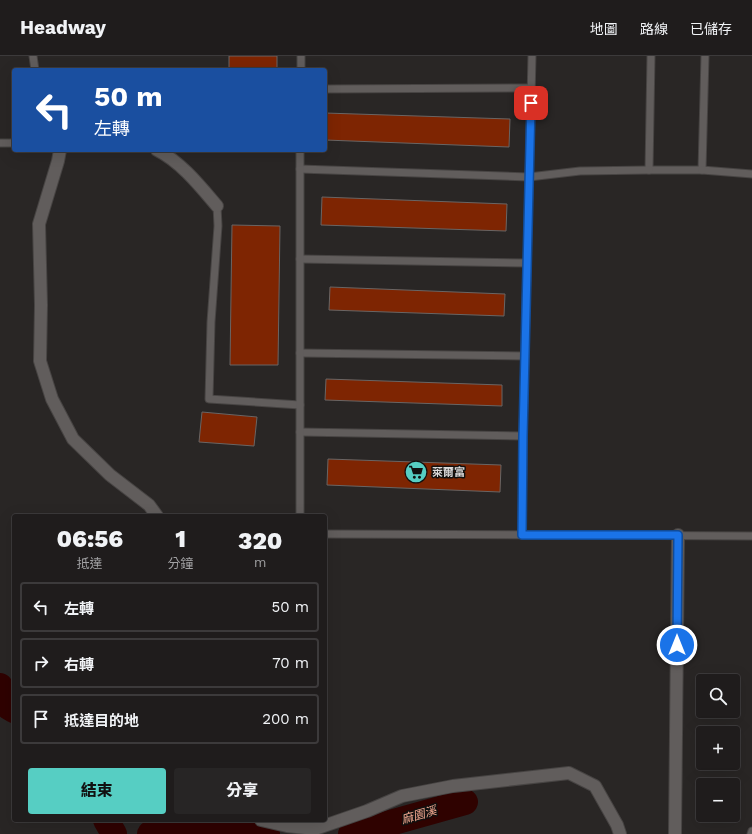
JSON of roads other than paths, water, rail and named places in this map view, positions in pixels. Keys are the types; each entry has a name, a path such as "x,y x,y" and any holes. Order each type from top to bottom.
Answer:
{"street":[{"path":"60,152 39,224 41,305 40,361 52,399 73,439 110,475 150,505 156,514"},
{"path":"160,152 166,155 198,184 217,206"},
{"path":"675,834 678,535"},
{"path":"270,822 287,826 315,829 367,811 402,796 453,786 569,773 595,786 617,825 620,834"}],"lane":[{"path":"34,56 35,68"},
{"path":"300,56 300,68"},
{"path":"522,535 532,56"},
{"path":"649,170 651,56"},
{"path":"702,170 705,56"},
{"path":"327,89 531,88"},
{"path":"0,143 12,143"},
{"path":"300,152 300,514"},
{"path":"300,169 529,176 580,171 649,170 702,170 752,174"},
{"path":"217,206 218,226 211,322 209,399 300,405"},
{"path":"300,259 527,263"},
{"path":"300,353 525,356"},
{"path":"300,432 523,436"},
{"path":"327,534 752,536"}],"waterway":[{"name":"麻園溪","path":"0,686 9,707 12,709"},
{"name":"麻園溪","path":"351,834 465,802"},
{"name":"麻園溪","path":"107,822 114,834"},
{"name":"麻園溪","path":"150,834 231,824 267,834"}],"place":[{"name":"萊爾富","path":"416,472"}]}
